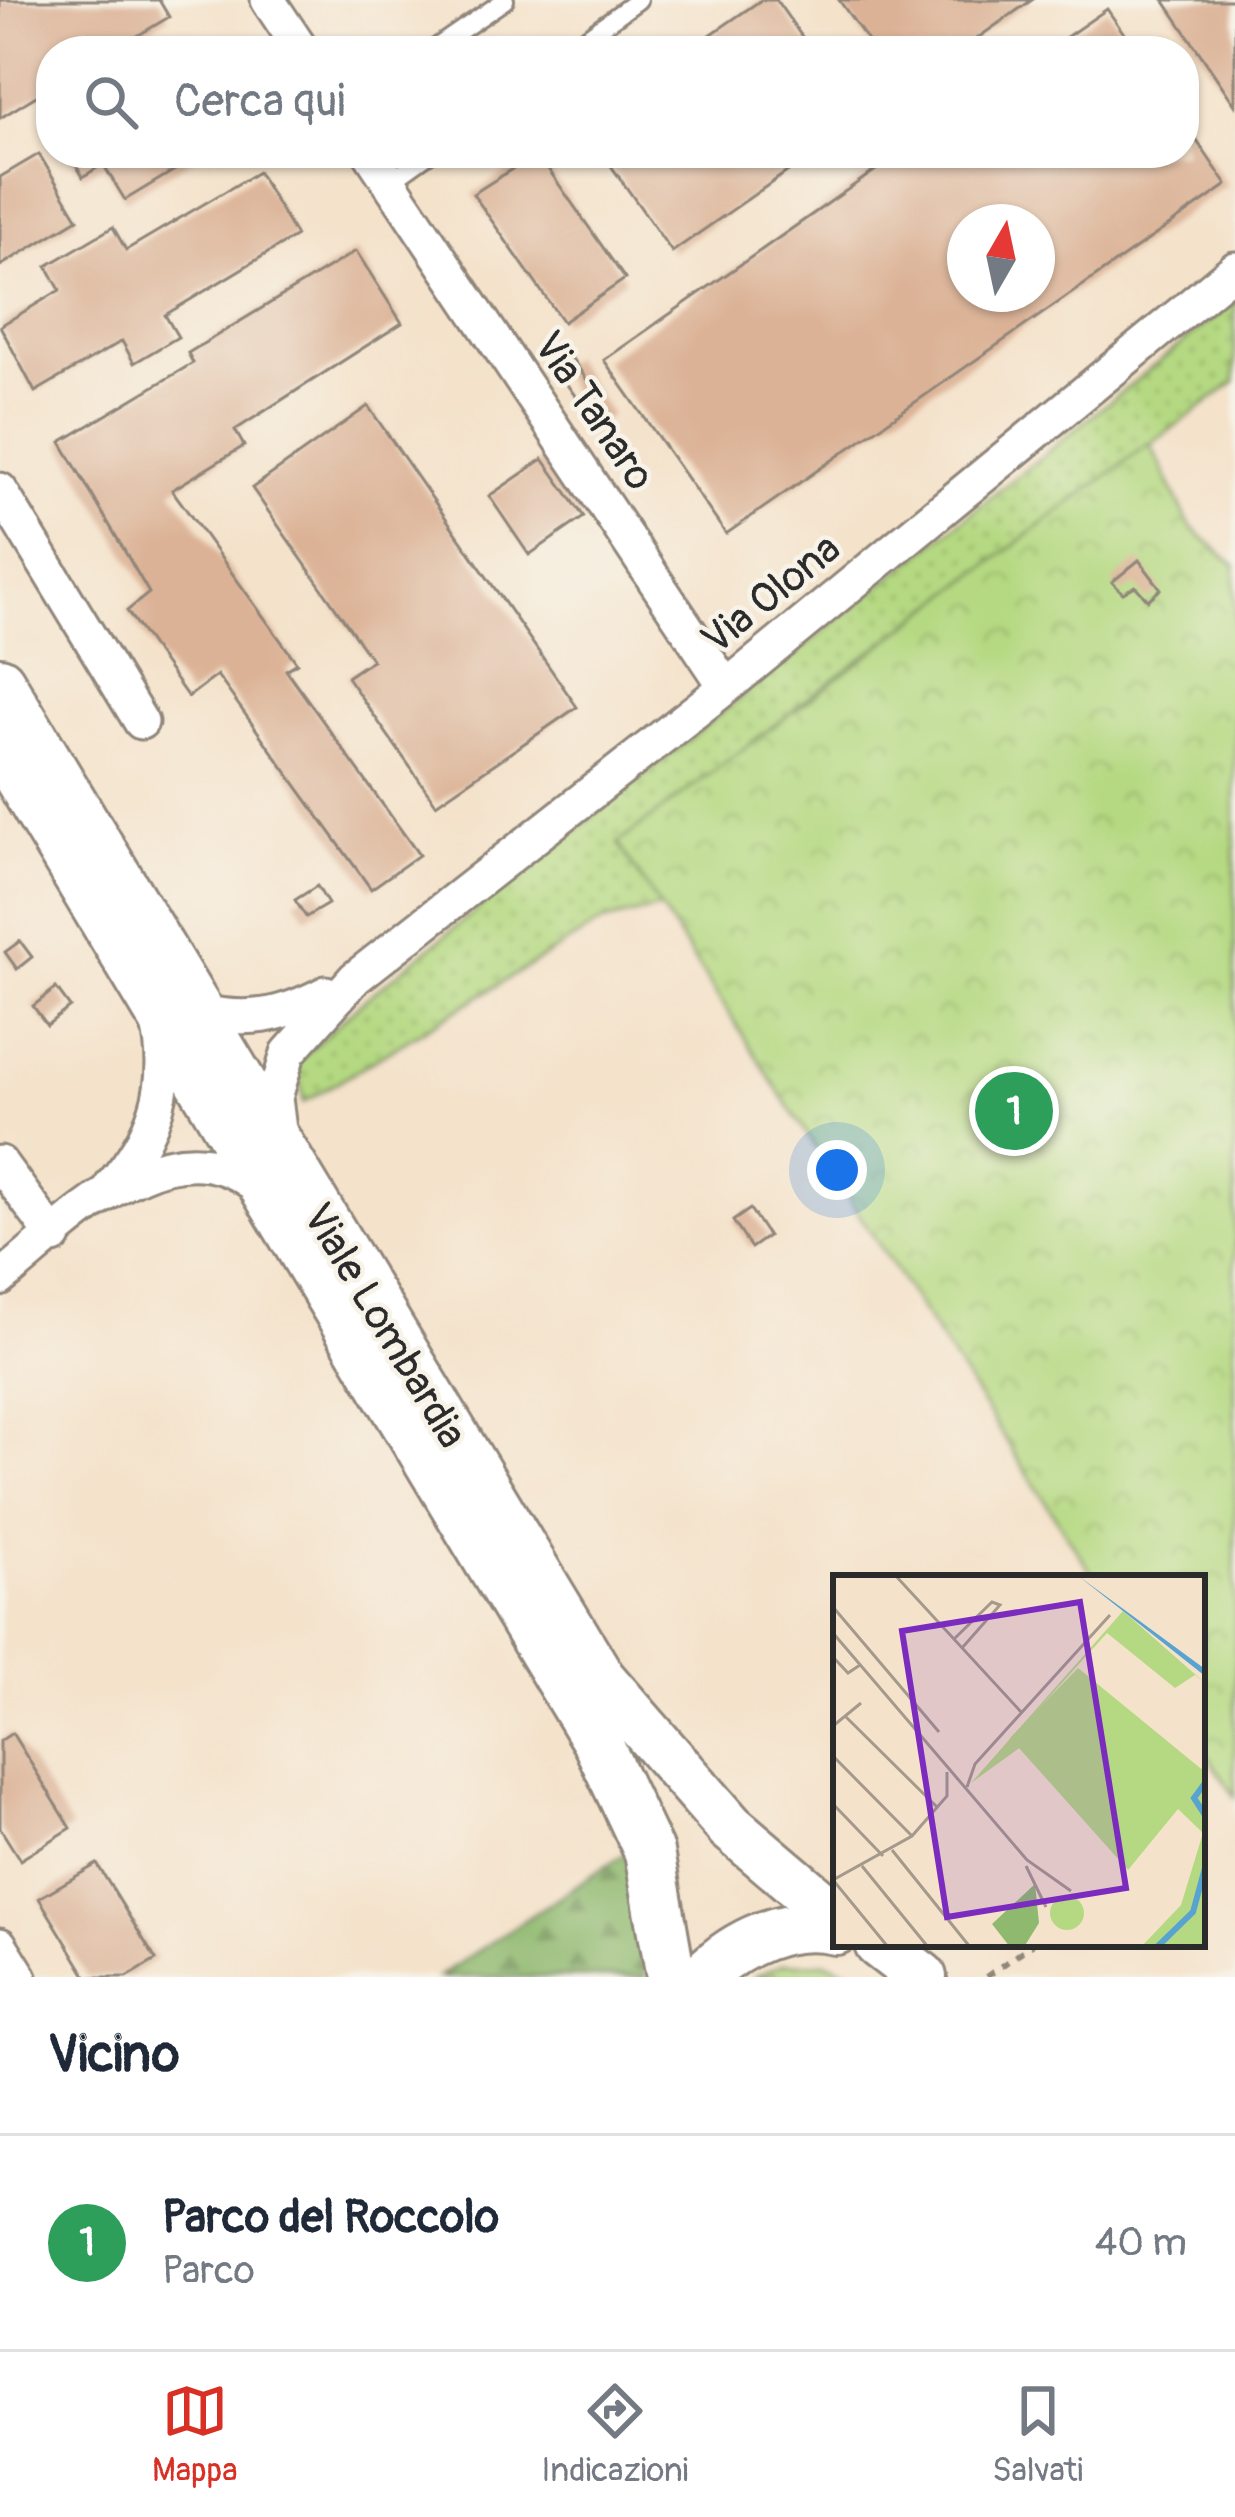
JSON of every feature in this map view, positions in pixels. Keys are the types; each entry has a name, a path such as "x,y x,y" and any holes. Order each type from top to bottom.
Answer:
{"main road":[{"name":"Viale Lombardia","path":"0,682 175,1006 276,1175 626,1796 649,1852 671,1977"},
{"name":"Viale Lombardia","path":"0,747 175,1006"},
{"name":"Viale Lombardia","path":"276,1175 602,1679 730,1827 833,1914"},
{"path":"702,1977 753,1940 789,1929 833,1930"},
{"path":"883,1947 922,1977"}],"street":[{"path":"268,0 292,36"},
{"name":"Via Tanaro","path":"380,168 726,687"},
{"name":"Via Olona","path":"276,1175 275,1097 288,1053 355,978 726,687 1235,269"},
{"path":"0,490 141,722"},
{"name":"Via Olona","path":"175,1006 230,1019 271,1016 355,978"},
{"path":"103,1196 142,1146 160,1098 162,1042 175,1006"},
{"path":"0,1279 103,1196 154,1169 206,1162 276,1175"},
{"path":"0,1163 53,1237"},
{"path":"0,1945 20,1977"}],"lane":[{"path":"452,36 505,0"},
{"path":"589,36 638,0"},
{"path":"389,182 409,168"}],"path":[{"path":"986,1977 1027,1947"}],"green space":[{"path":"1235,301 1235,382 794,709 711,896 602,922 304,1102 297,1062 356,1007"},
{"path":"1150,443 1190,526 1235,565 1235,1797 1205,1751 1205,1575 1093,1575 618,843"},
{"path":"627,1852 646,1977 438,1977"},
{"path":"824,1962 868,1977 753,1977 784,1964"}],"building":[{"path":"0,0 159,0 169,17 137,36 36,36 36,96 0,118"},
{"path":"761,0 776,0 801,36 709,36"},
{"path":"839,0 1032,0 980,36 864,36"},
{"path":"1164,0 1235,0 1235,105 1199,52 1199,36 1188,36"},
{"path":"1107,9 1126,36 1068,36"},
{"path":"1199,144 1227,185 1055,305 1055,204 947,204 947,312 1045,312 726,534 604,360 879,168 1199,168"},
{"path":"36,156 36,168 47,168 78,219 0,266 0,177"},
{"path":"105,168 178,168 125,200"},
{"path":"514,168 547,168 625,279 563,322 473,194"},
{"path":"613,168 792,168 672,252"},
{"path":"258,172 296,236 165,315 178,337 134,363 122,341 35,392 0,326 60,290 47,266 113,227 126,250"},
{"path":"356,251 402,323 235,430 244,446 172,490 297,663 286,670 419,855 371,889 217,675 188,697 127,611 149,593 61,442 193,363 188,353"},
{"path":"571,357 611,415 596,425 555,368"},
{"path":"368,406 577,707 436,804 347,677 372,660 252,488"},
{"path":"543,459 584,517 529,555 489,496"},
{"path":"1139,560 1161,589 1148,600 1135,586 1123,593 1112,582"},
{"path":"317,886 328,904 306,917 295,900"},
{"path":"20,941 32,957 17,969 5,952"},
{"path":"56,988 70,1007 47,1025 33,1006"},
{"path":"750,1209 768,1236 751,1248 733,1221"},
{"path":"12,1733 71,1828 20,1860 0,1828 0,1741"},
{"path":"97,1864 156,1960 127,1977 87,1977 39,1898"}],"place":[{"name":"Parco del Roccolo","path":"1014,1111"}]}
